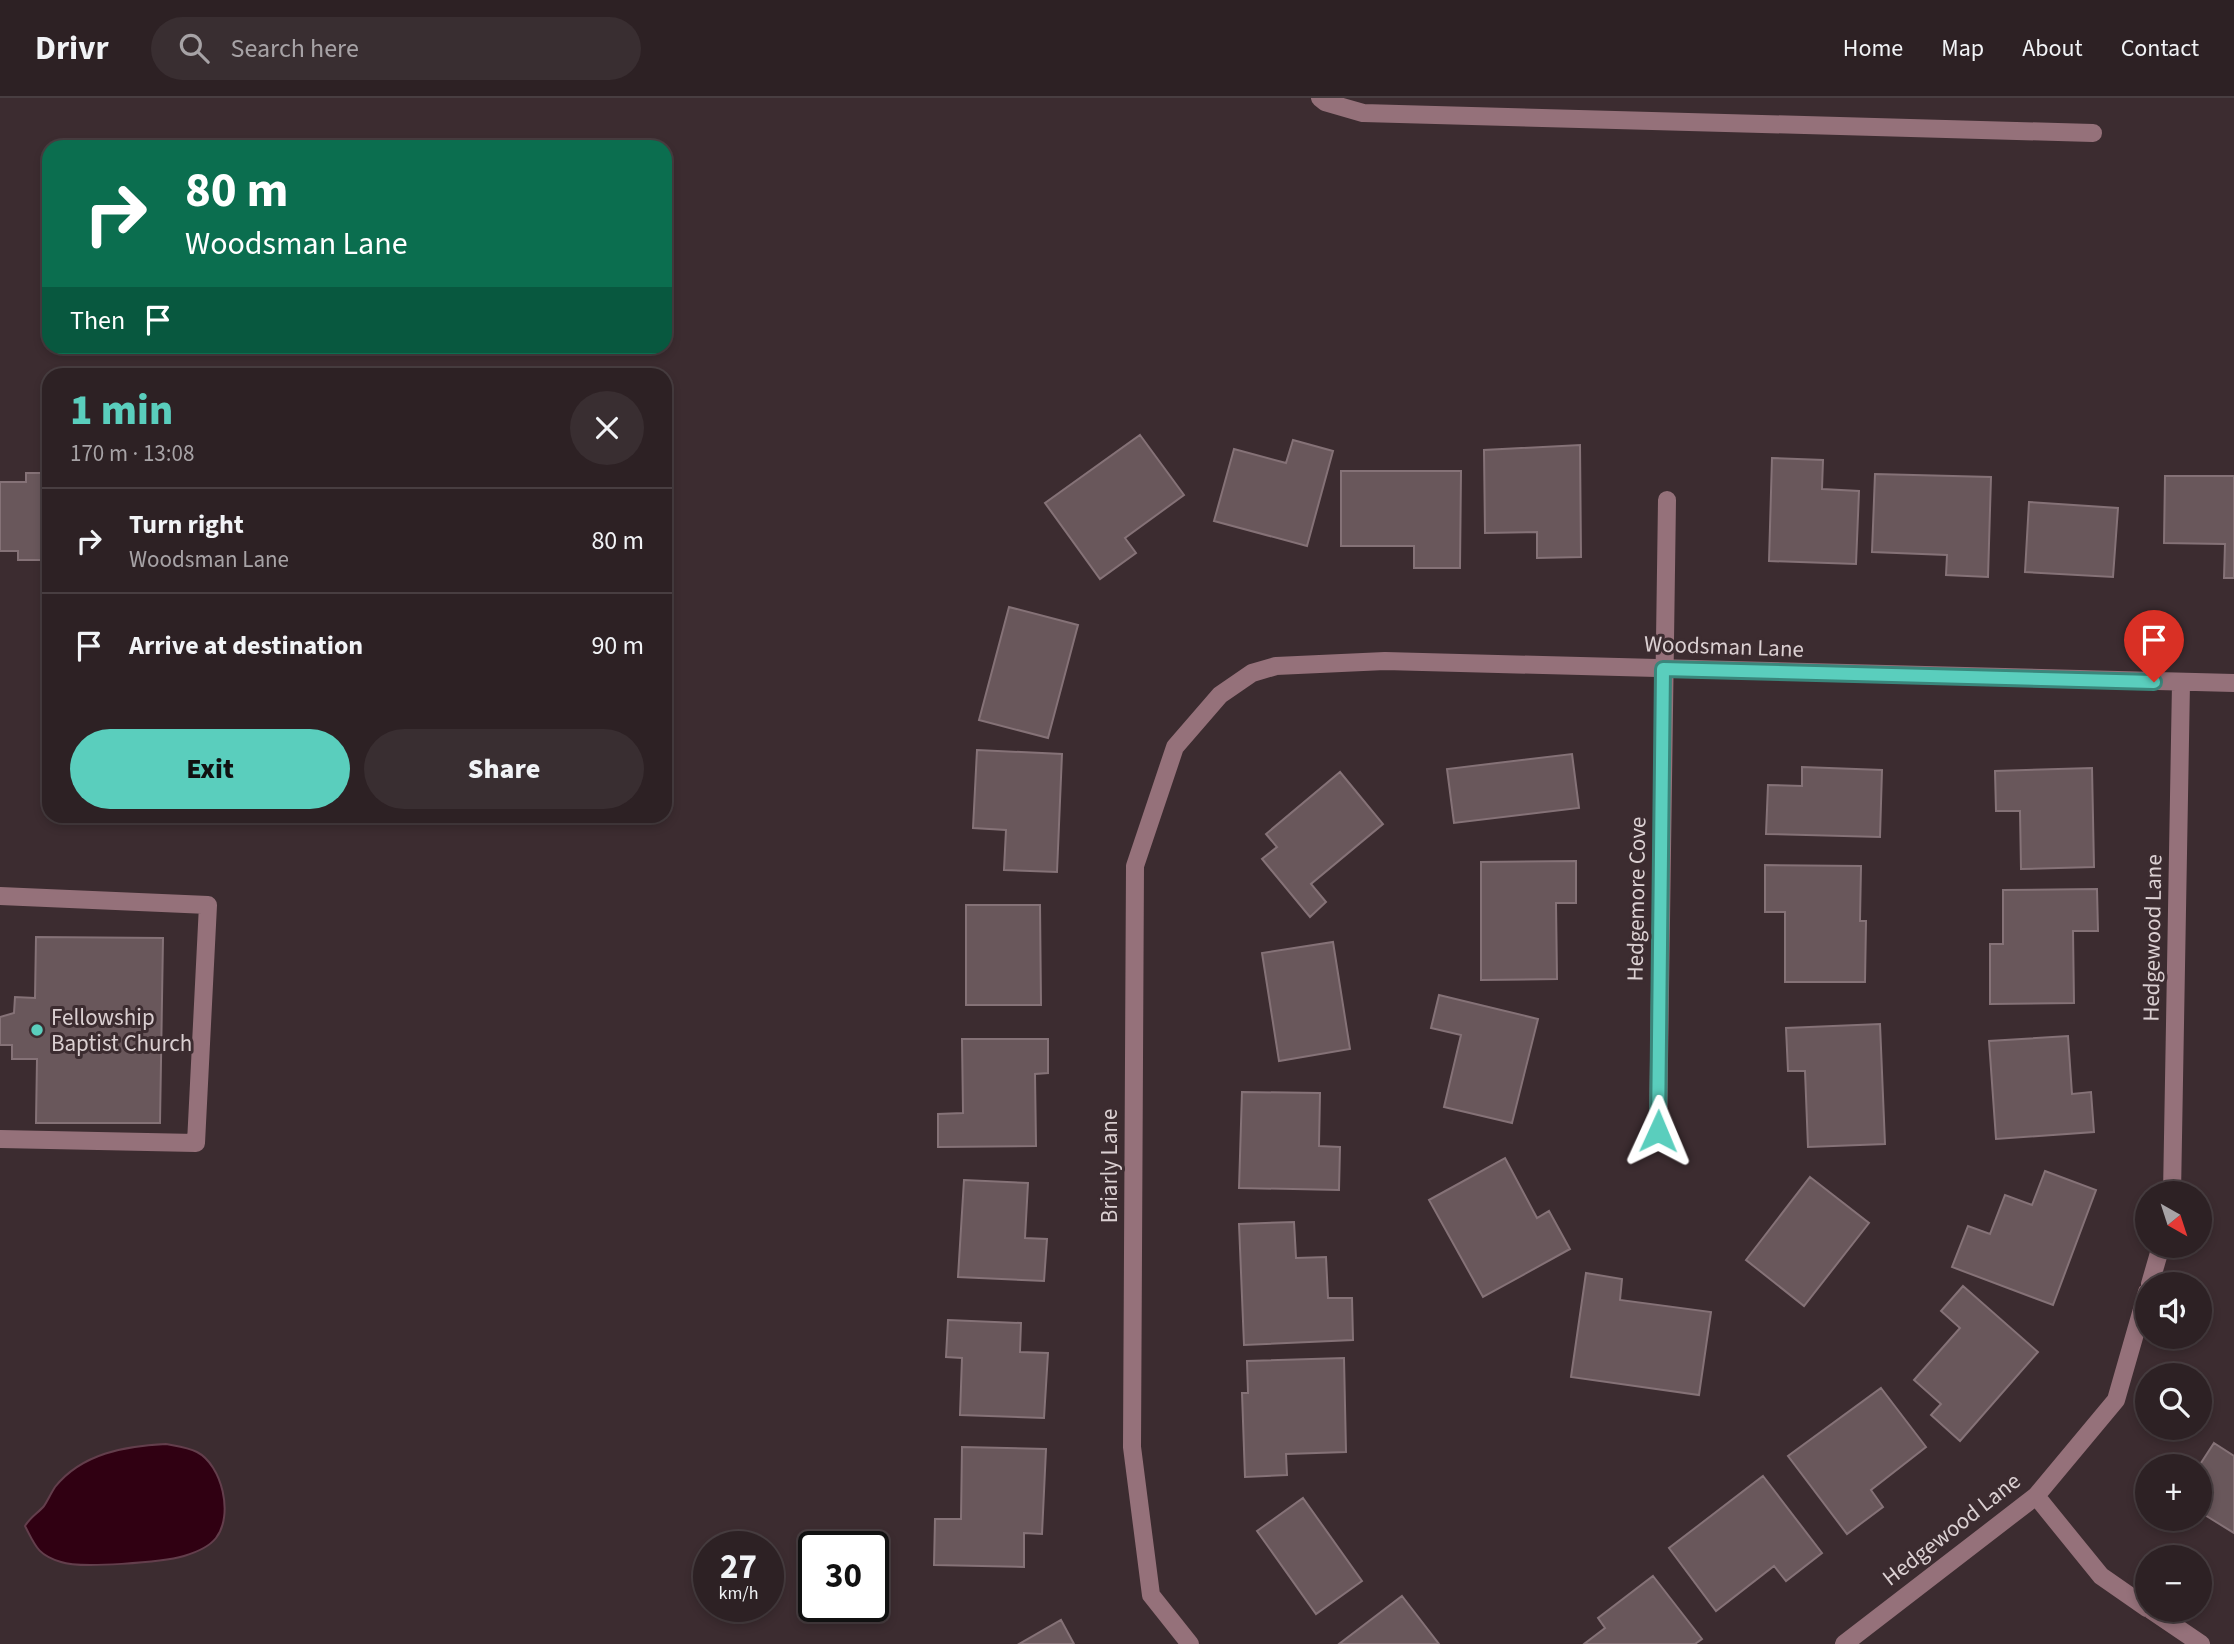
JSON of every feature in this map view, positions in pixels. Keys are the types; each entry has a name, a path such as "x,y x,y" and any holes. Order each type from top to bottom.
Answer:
{"street":[{"path":"1320,98 1325,102 1363,113 2093,133"},
{"name":"Hedgemore Cove","path":"1658,1131 1667,500"},
{"name":"Woodsman Lane","path":"1220,695 1252,673 1289,666 1385,661 2234,683"},
{"name":"Hedgewood Lane","path":"2172,1181 2181,683"},
{"name":"Briarly Lane","path":"1190,1644 1151,1595 1132,1447 1135,866 1175,747 1220,695"},
{"path":"0,896 208,905 196,1143 0,1139"},
{"name":"Hedgewood Lane","path":"1844,1644 2036,1496 2116,1400 2135,1334"},
{"path":"2036,1496 2101,1576 2135,1599"},
{"path":"2168,1622 2201,1644"}],"shaded area":[{"path":"166,1444 197,1452 206,1458 219,1479 223,1491 224,1517 216,1538 209,1544 184,1556 103,1565 61,1562 47,1556 31,1539 25,1526 44,1506 55,1487 78,1466 120,1450"}],"building":[{"path":"1140,435 1184,495 1125,538 1136,553 1100,579 1045,503"},
{"path":"1293,440 1333,451 1307,546 1214,521 1234,449 1286,463"},
{"path":"1580,445 1581,557 1537,558 1537,532 1485,533 1484,450"},
{"path":"1772,458 1823,460 1822,489 1859,491 1856,564 1769,561"},
{"path":"1341,471 1461,471 1460,568 1414,568 1414,546 1341,546"},
{"path":"26,473 42,473 42,560 18,560 18,551 0,551 0,482 26,482"},
{"path":"1875,474 1991,477 1988,577 1946,575 1947,555 1872,552"},
{"path":"2165,476 2234,476 2234,578 2224,578 2225,544 2164,543"},
{"path":"2029,502 2118,508 2113,577 2025,572"},
{"path":"1009,607 1078,625 1048,738 979,720"},
{"path":"977,750 1062,754 1057,872 1004,870 1006,830 973,828"},
{"path":"1572,754 1579,808 1454,823 1447,769"},
{"path":"1802,767 1882,770 1880,837 1766,834 1768,785 1802,786"},
{"path":"2092,768 2094,867 2021,869 2020,811 1996,811 1995,771"},
{"path":"1340,772 1383,824 1311,884 1326,902 1310,917 1262,859 1277,847 1266,834"},
{"path":"1576,861 1576,903 1556,903 1557,979 1481,980 1481,862"},
{"path":"1765,865 1861,866 1860,921 1866,921 1865,982 1785,982 1785,912 1765,912"},
{"path":"2097,889 2098,931 2073,931 2074,1003 1990,1004 1990,944 2003,944 2003,890"},
{"path":"966,905 1040,905 1041,1005 966,1005"},
{"path":"36,937 163,938 160,1123 36,1123 37,1059 12,1059 12,1045 0,1045 0,1017 14,1013 15,997 35,998"},
{"path":"1333,942 1350,1049 1279,1061 1262,953"},
{"path":"1439,995 1538,1019 1512,1123 1444,1107 1461,1035 1431,1028"},
{"path":"1880,1024 1885,1144 1808,1147 1805,1071 1788,1071 1786,1028"},
{"path":"2068,1036 2072,1094 2091,1092 2094,1132 1996,1139 1989,1041"},
{"path":"962,1039 1048,1039 1048,1073 1035,1074 1036,1146 938,1147 938,1114 963,1113"},
{"path":"1242,1092 1320,1093 1319,1146 1340,1147 1339,1190 1239,1188"},
{"path":"1505,1158 1537,1218 1549,1211 1570,1249 1483,1297 1429,1200"},
{"path":"2045,1171 2096,1190 2053,1305 1952,1267 1968,1226 1990,1234 2005,1195 2032,1205"},
{"path":"1810,1177 1869,1223 1804,1306 1746,1260"},
{"path":"964,1180 1028,1183 1025,1238 1047,1239 1044,1281 958,1277"},
{"path":"1294,1222 1296,1258 1326,1257 1328,1298 1352,1298 1353,1340 1244,1345 1239,1224"},
{"path":"1586,1273 1622,1279 1620,1300 1711,1312 1699,1395 1571,1377"},
{"path":"1963,1286 2038,1352 1960,1441 1931,1415 1941,1404 1914,1380 1960,1328 1941,1311"},
{"path":"948,1320 1021,1323 1020,1352 1048,1353 1044,1418 960,1415 962,1358 946,1357"},
{"path":"1344,1358 1346,1452 1286,1454 1287,1475 1245,1477 1242,1393 1248,1393 1247,1361"},
{"path":"1881,1388 1926,1447 1871,1490 1883,1507 1847,1534 1788,1456"},
{"path":"2214,1443 2234,1456 2234,1533 2212,1519 2212,1454 2207,1454"},
{"path":"962,1447 1046,1449 1042,1534 1024,1533 1024,1567 934,1565 935,1519 961,1519"},
{"path":"1763,1476 1822,1553 1786,1581 1774,1566 1716,1611 1669,1548"},
{"path":"1303,1498 1362,1581 1316,1614 1257,1531"},
{"path":"1653,1576 1702,1639 1695,1644 1584,1644 1605,1628 1598,1618"},
{"path":"1402,1596 1439,1644 1339,1644"},
{"path":"1061,1620 1074,1644 1019,1644"}],"place":[{"name":"Fellowship Baptist Church","path":"37,1030"}],"route":[{"path":"1658,1131 1663,669 2154,682"}]}
